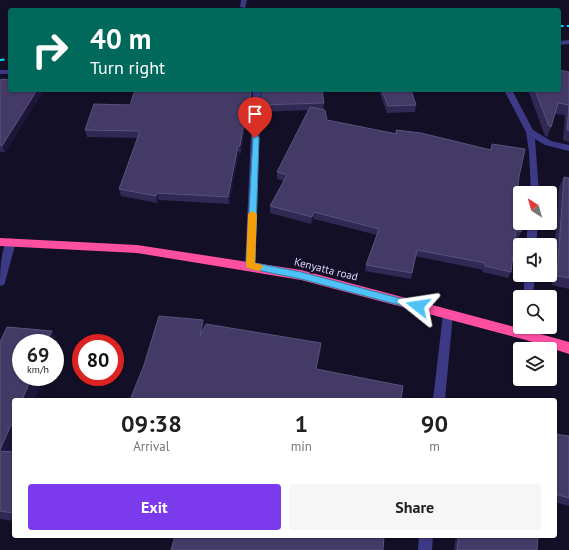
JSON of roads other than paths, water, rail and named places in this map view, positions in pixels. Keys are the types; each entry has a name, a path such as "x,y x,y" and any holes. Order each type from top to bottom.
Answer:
{"highway":[{"name":"Kenyatta road","path":"6,242 137,249 250,266 301,275 448,314 513,328"},
{"name":"Kenyatta road","path":"534,334 569,348"}],"street":[{"path":"250,266 257,92"},
{"path":"509,92 530,132 533,152 535,186"},
{"path":"530,132 548,143 569,148"},
{"path":"0,282 6,242"},
{"path":"439,398 448,314"},
{"path":"425,550 426,538"}],"railway":[{"path":"561,26 569,26"},
{"path":"0,60 8,59"}]}
